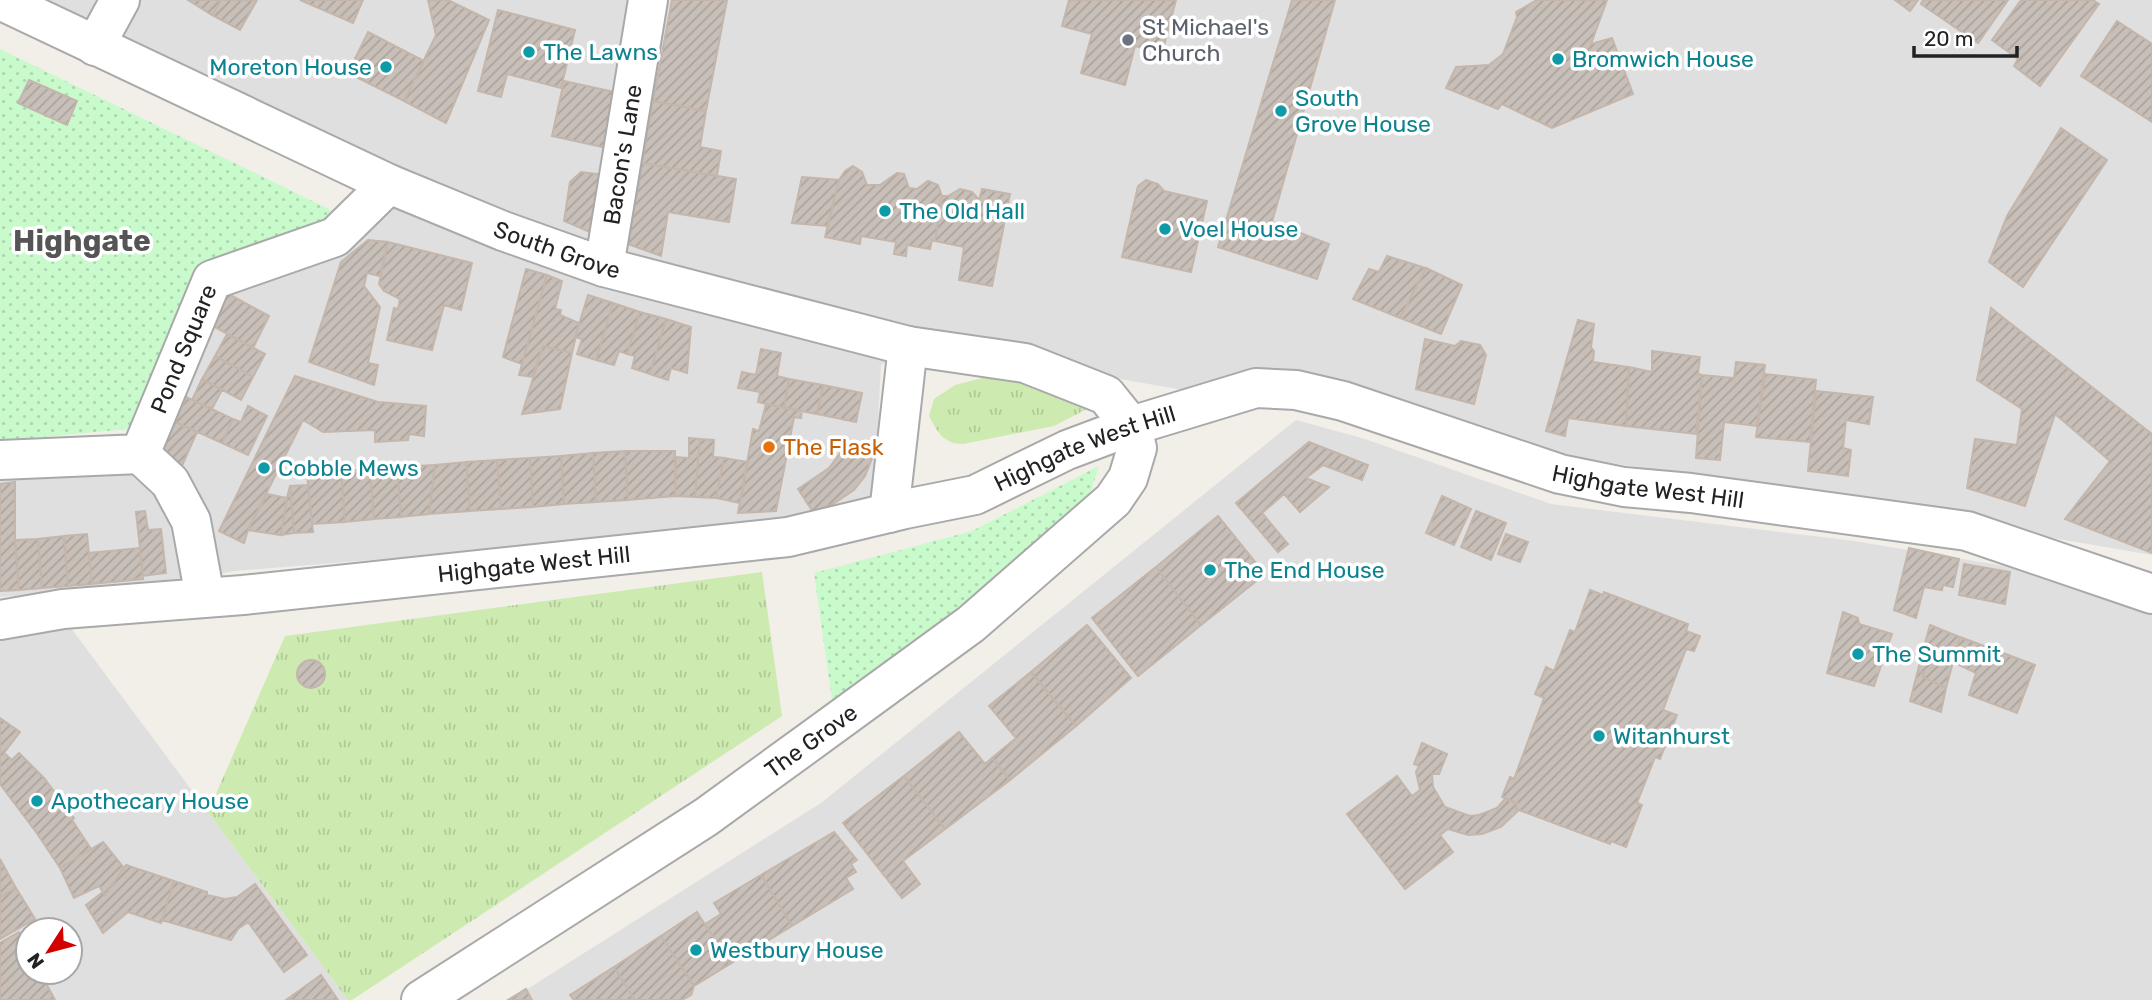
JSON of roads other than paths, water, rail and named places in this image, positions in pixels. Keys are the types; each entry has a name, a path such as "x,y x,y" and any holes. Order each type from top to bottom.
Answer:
{"street":[{"path":"95,46 120,0"},
{"name":"Bacon's Lane","path":"604,267 648,0"},
{"name":"South Grove","path":"0,1 389,184 503,231 604,267 908,346 1025,363 1105,395 1131,426"},
{"name":"Pond Square","path":"140,454 212,281 335,237 389,184"},
{"path":"888,513 908,346"},
{"name":"Highgate West Hill","path":"0,620 63,610 252,594 788,537 975,495 1067,450 1131,426 1256,388 1296,390 1343,401 1560,474 1624,486 1967,531 2152,594"},
{"name":"The Grove","path":"432,997 706,817 971,624 1113,500 1128,478 1136,455 1137,448 1131,426"},
{"path":"0,460 140,454 170,482 191,521 205,597"}],"place":[{"name":"St Michael's Church","path":"1128,40"},
{"name":"The Lawns","path":"529,52"},
{"name":"Bromwich House","path":"1558,59"},
{"name":"Moreton House","path":"386,67"},
{"name":"South Grove House","path":"1281,111"},
{"name":"The Old Hall","path":"885,211"},
{"name":"Voel House","path":"1165,229"},
{"name":"The Flask","path":"769,447"},
{"name":"Cobble Mews","path":"264,468"},
{"name":"The End House","path":"1210,570"},
{"name":"The Summit","path":"1858,654"},
{"name":"Witanhurst","path":"1599,736"},
{"name":"Apothecary House","path":"37,801"},
{"name":"Westbury House","path":"696,950"}],"district":[{"name":"Highgate","path":"82,241"}]}
